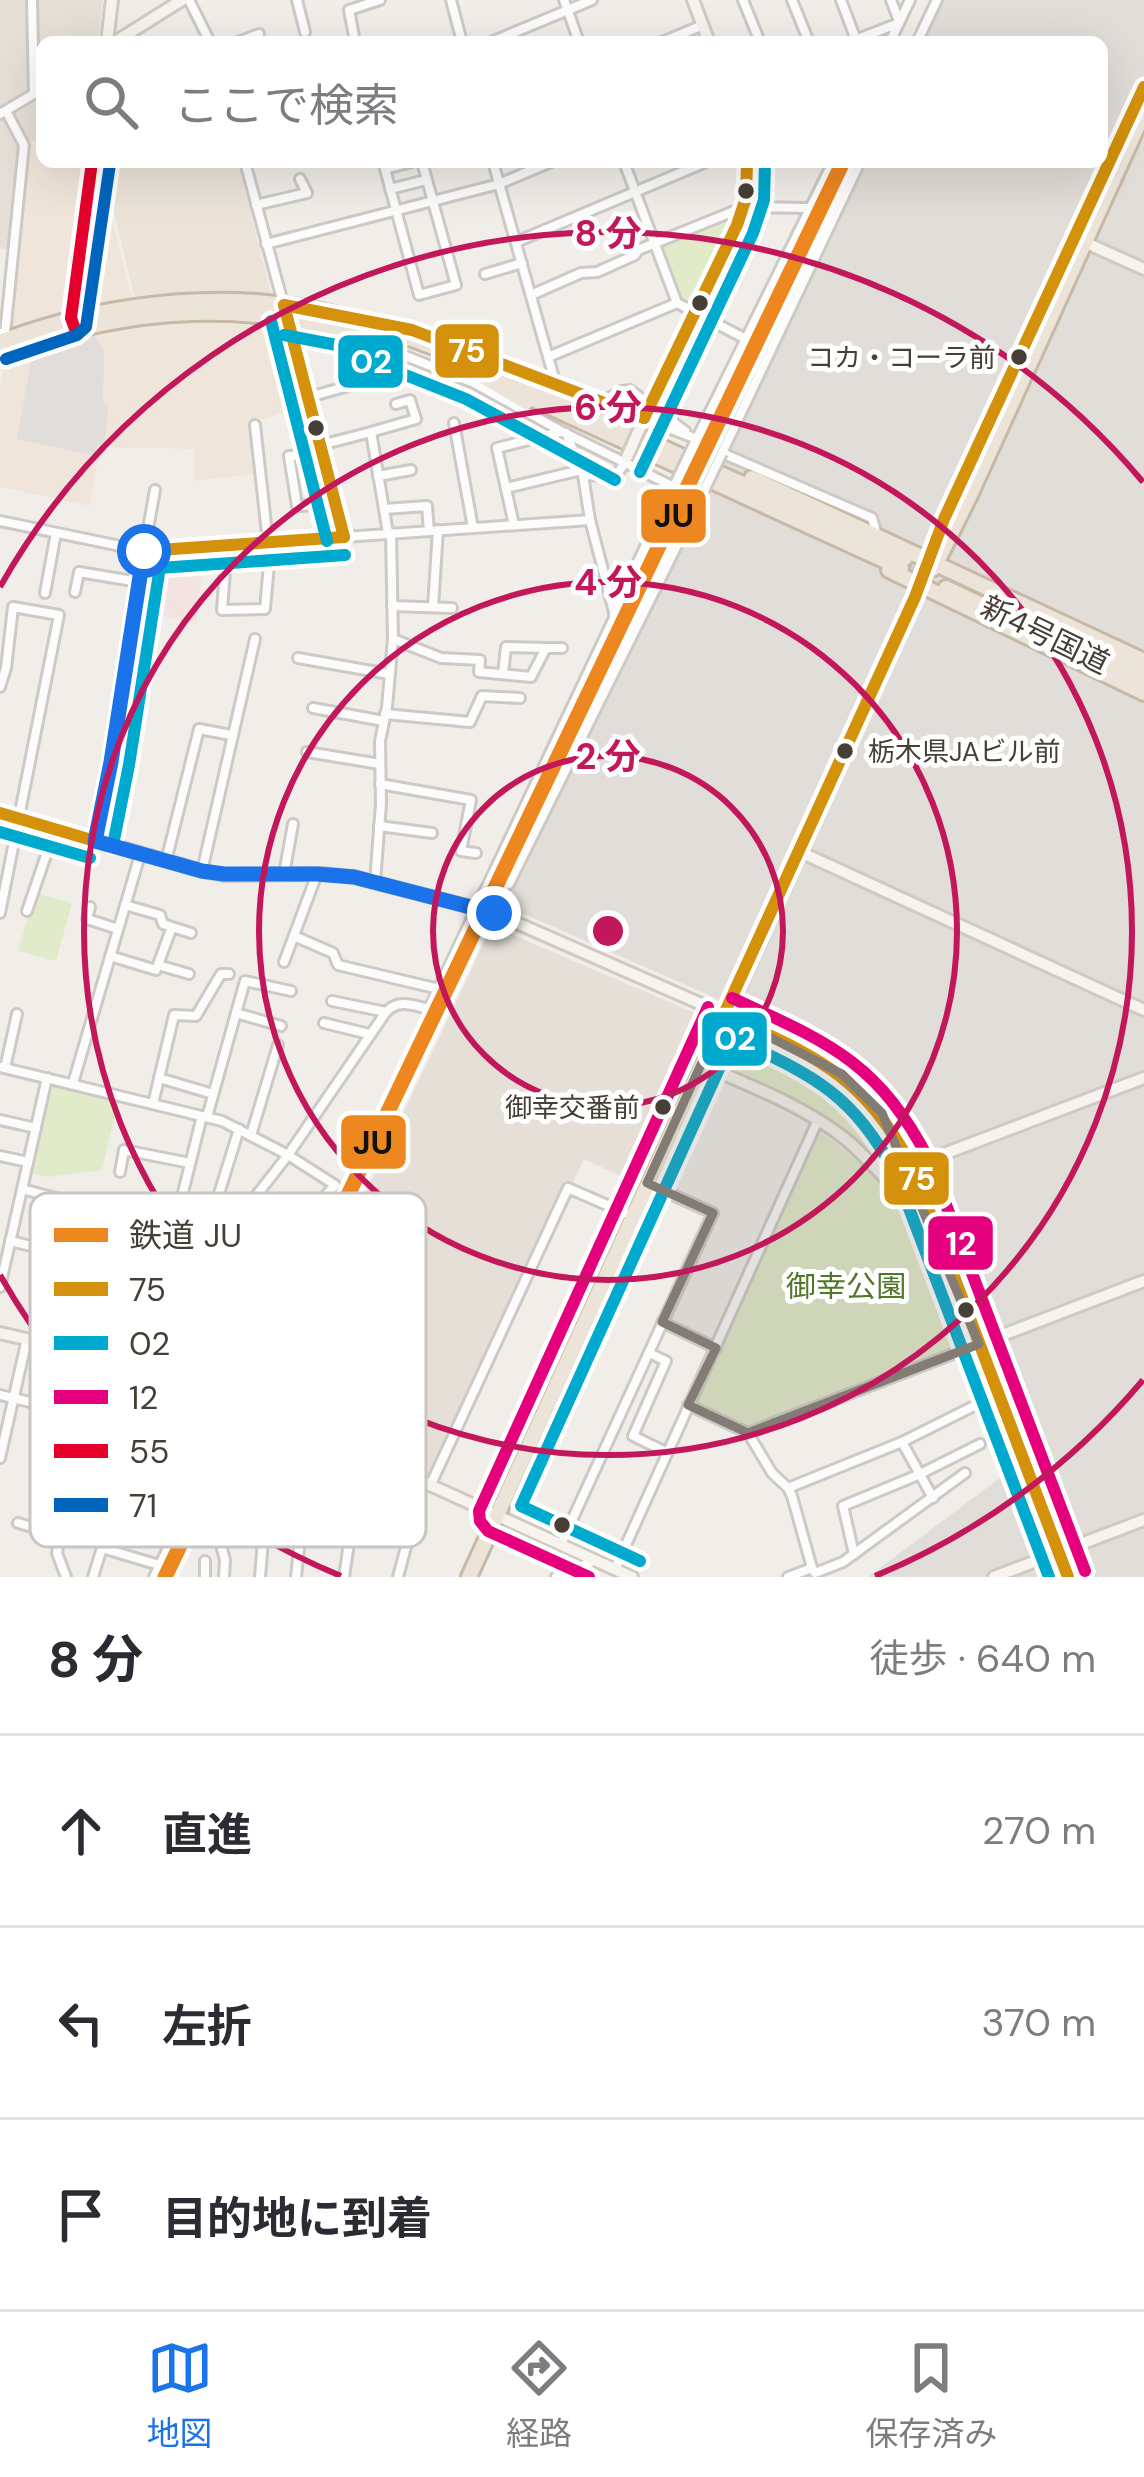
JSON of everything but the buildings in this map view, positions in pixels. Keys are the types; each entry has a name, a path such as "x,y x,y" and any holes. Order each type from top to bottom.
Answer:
{"highway":[{"path":"469,1577 1144,87"},
{"path":"1078,239 1144,112"},
{"path":"3,340 150,304 178,302 286,311 352,324 551,390 635,424 1144,661"},
{"path":"352,324 484,377 903,563 551,390"},
{"path":"484,377 552,415 1144,693"},
{"name":"新4号国道","path":"1144,672 948,583 1144,683"}],"street":[{"path":"32,0 36,61"},
{"path":"111,36 112,0"},
{"path":"122,36 186,0 207,36"},
{"path":"297,0 305,32"},
{"path":"354,36 349,10 380,0"},
{"path":"451,0 460,36"},
{"path":"502,36 566,5 592,0"},
{"path":"693,0 707,36"},
{"path":"743,0 758,36"},
{"path":"792,0 806,36"},
{"path":"841,0 852,36"},
{"path":"891,0 899,23"},
{"path":"893,36 910,0"},
{"path":"920,36 937,0"},
{"path":"566,5 577,36"},
{"path":"866,36 899,23"},
{"path":"676,36 703,25"},
{"path":"254,36 259,34"},
{"path":"3,340 24,145 3,112 36,92"},
{"path":"73,324 91,168"},
{"path":"246,168 344,537"},
{"path":"389,168 385,169 419,295 457,286 423,168"},
{"path":"495,168 548,357 551,390 646,415 695,442"},
{"path":"266,244 499,184 537,168"},
{"path":"627,168 677,304 745,338"},
{"path":"516,242 692,168"},
{"path":"616,476 744,207 747,168"},
{"path":"258,1193 386,1012 403,1003 429,1009 695,442 830,168"},
{"path":"509,884 702,496 857,168"},
{"path":"256,206 307,193 300,178"},
{"path":"390,189 426,180"},
{"path":"279,183 283,199"},
{"path":"531,295 581,273 597,272 744,207 812,208"},
{"path":"1078,239 1144,269"},
{"path":"484,274 522,263"},
{"path":"548,357 677,304"},
{"path":"352,324 372,342 474,383 646,474 675,484"},
{"path":"309,397 388,375"},
{"path":"601,402 626,390 646,415"},
{"path":"336,504 297,506 290,456 416,419 410,400 396,404"},
{"path":"454,423 473,528"},
{"path":"227,545 222,610 265,610 270,542 255,425"},
{"path":"371,432 389,533 393,639 380,741 375,882"},
{"path":"564,432 582,473 614,612"},
{"path":"514,525 496,448 564,432"},
{"path":"722,453 872,518 877,535"},
{"path":"378,476 411,470"},
{"path":"506,488 582,473 646,474"},
{"path":"95,841 155,490"},
{"path":"384,509 427,506 434,530 433,607"},
{"path":"0,521 144,551 590,520"},
{"path":"45,593 56,533"},
{"path":"75,592 79,572 139,582"},
{"path":"392,606 452,608"},
{"path":"0,688 13,607 58,615 0,913"},
{"path":"202,871 255,639"},
{"path":"393,639 441,658 480,661 479,672 531,677 546,648"},
{"path":"503,674 506,647 562,648"},
{"path":"298,658 389,674"},
{"path":"313,708 470,722 482,696 520,698"},
{"path":"166,862 199,729 231,736"},
{"path":"307,752 380,764"},
{"path":"380,784 471,800 461,851 476,854"},
{"path":"0,831 2,813 202,871 317,874 375,882 476,908 724,1014 842,1073 882,1113 912,1166 1068,1577"},
{"path":"284,874 293,824"},
{"path":"379,826 432,833"},
{"path":"27,911 56,829"},
{"path":"798,851 1144,1010"},
{"path":"73,1083 140,855"},
{"path":"284,962 317,874"},
{"path":"125,905 160,915 163,924 191,933"},
{"path":"90,907 87,919 118,929"},
{"path":"110,956 156,970 172,927"},
{"path":"294,936 333,953 338,964 439,989"},
{"path":"158,965 189,974"},
{"path":"153,1103 175,1015 196,1016 221,974 230,974"},
{"path":"183,1193 245,981 291,991"},
{"path":"332,1001 386,1012"},
{"path":"236,1013 281,1025"},
{"path":"17,1014 2,1067 204,1116 239,1129 335,1185 328,1193"},
{"path":"324,1023 369,1034"},
{"path":"251,1135 278,1045"},
{"path":"701,1064 818,1120 849,1141 912,1204 928,1213"},
{"path":"0,1287 47,1078"},
{"path":"159,1078 213,1094"},
{"path":"912,1166 1144,1078"},
{"path":"0,1120 35,1128"},
{"path":"615,1569 818,1120"},
{"path":"219,1193 239,1129"},
{"path":"120,1172 124,1150 190,1163"},
{"path":"0,1156 28,1162"},
{"path":"561,1544 712,1213 647,1184"},
{"path":"632,1216 568,1187 426,1484 632,1577"},
{"path":"22,1189 37,1193"},
{"path":"748,1432 1144,1281"},
{"path":"662,1322 716,1348"},
{"path":"0,1333 30,1340"},
{"path":"0,1458 27,1339"},
{"path":"649,1353 666,1361 633,1436 666,1452"},
{"path":"788,1488 902,1442 998,1394"},
{"path":"0,1395 30,1402"},
{"path":"688,1405 748,1432 772,1473 788,1488 815,1574 854,1555 965,1473"},
{"path":"902,1442 933,1498"},
{"path":"854,1555 843,1506 980,1444"},
{"path":"994,1577 1144,1520"},
{"path":"18,1523 30,1526"},
{"path":"58,1547 66,1577"},
{"path":"154,1577 168,1547"},
{"path":"222,1547 224,1577"},
{"path":"260,1577 262,1547"},
{"path":"344,1577 348,1547"},
{"path":"398,1577 407,1547"},
{"path":"93,1577 102,1548 159,1565"},
{"path":"556,1577 595,1560"},
{"path":"205,1561 205,1577"},
{"path":"788,1577 812,1568"},
{"path":"296,1576 308,1577"}],"highlighted area":[{"path":"724,1014 842,1074 882,1113 979,1344 748,1433 688,1405 716,1348 662,1322 713,1213 647,1183"}],"shaded area":[{"path":"0,0 103,0 99,36 36,36 36,141 18,142 9,250 0,248"},
{"path":"943,0 1144,0 1144,1577 868,1577 1001,1477 1035,1463 985,1326 900,1122 880,1096 833,1057 704,993 500,907 861,168 1108,168 1108,36 926,36"},
{"path":"27,143 36,144 36,168 83,168 65,306 58,314 9,331"},
{"path":"103,168 240,168 271,293 134,296"},
{"path":"89,221 113,223 132,299 92,307 82,298"},
{"path":"174,320 275,327 285,338 304,406 252,423 258,474 194,481 195,449 100,447 90,506 0,487 0,388 5,361 109,328"},
{"path":"94,335 104,352 105,446 97,445 96,456 17,439 31,361 37,352"},
{"path":"203,553 197,624 138,611 149,556"},
{"path":"492,926 697,1014 700,1021 693,1034 700,1038 638,1184 584,1159 572,1184 566,1183 429,1478 426,1193 365,1193"}],"green space":[{"path":"727,220 730,223 690,304 681,298 662,247"},
{"path":"35,893 72,903 56,961 18,951"},
{"path":"746,1033 844,1088 879,1125 907,1180 903,1182 861,1142 818,1113 722,1062 719,1059 731,1036"},
{"path":"49,1085 119,1099 102,1170 48,1177 30,1173"},
{"name":"御幸公園","path":"818,1131 878,1178 917,1221 938,1262 967,1343 749,1427 695,1402 809,1135"}],"tunnel":[{"path":"901,568 946,588"}],"rail line":[{"name":"JU","path":"349,1193 840,168"},
{"name":"JU","path":"165,1577 179,1547"}],"transit line":[{"name":"75","path":"1108,165 1144,87"},
{"name":"55","path":"75,329 71,318 91,168"},
{"name":"71","path":"6,359 77,335 86,327 109,168"},
{"name":"75","path":"644,418 737,225 746,198 747,168"},
{"name":"02","path":"640,472 753,233 764,200 765,168"},
{"name":"75","path":"1068,1577 912,1166 874,1109 833,1071 724,1014 1106,168"},
{"name":"75","path":"284,305 412,330 644,418"},
{"name":"75","path":"284,305 344,537"},
{"name":"02","path":"271,321 327,541"},
{"name":"02","path":"284,335 342,346 466,399 615,480"},
{"name":"75","path":"144,551 344,537"},
{"name":"75","path":"95,841 144,551"},
{"name":"02","path":"113,845 162,554"},
{"name":"02","path":"145,569 345,555"},
{"name":"75","path":"0,813 95,841"},
{"name":"02","path":"0,832 90,858"},
{"name":"12","path":"732,998 847,1058 890,1099 910,1126 929,1160 1085,1571"},
{"name":"12","path":"589,1577 488,1531 479,1511 708,1007"},
{"name":"02","path":"640,1561 521,1506 733,1038 808,1076 846,1105 896,1174 1049,1577"}],"place":[{"name":"コカ・コーラ前","path":"1019,357"},
{"name":"栃木県JAビル前","path":"845,751"},
{"name":"御幸交番前","path":"663,1107"}],"route":[{"path":"144,551 95,841 202,871 354,877 494,913"}]}
